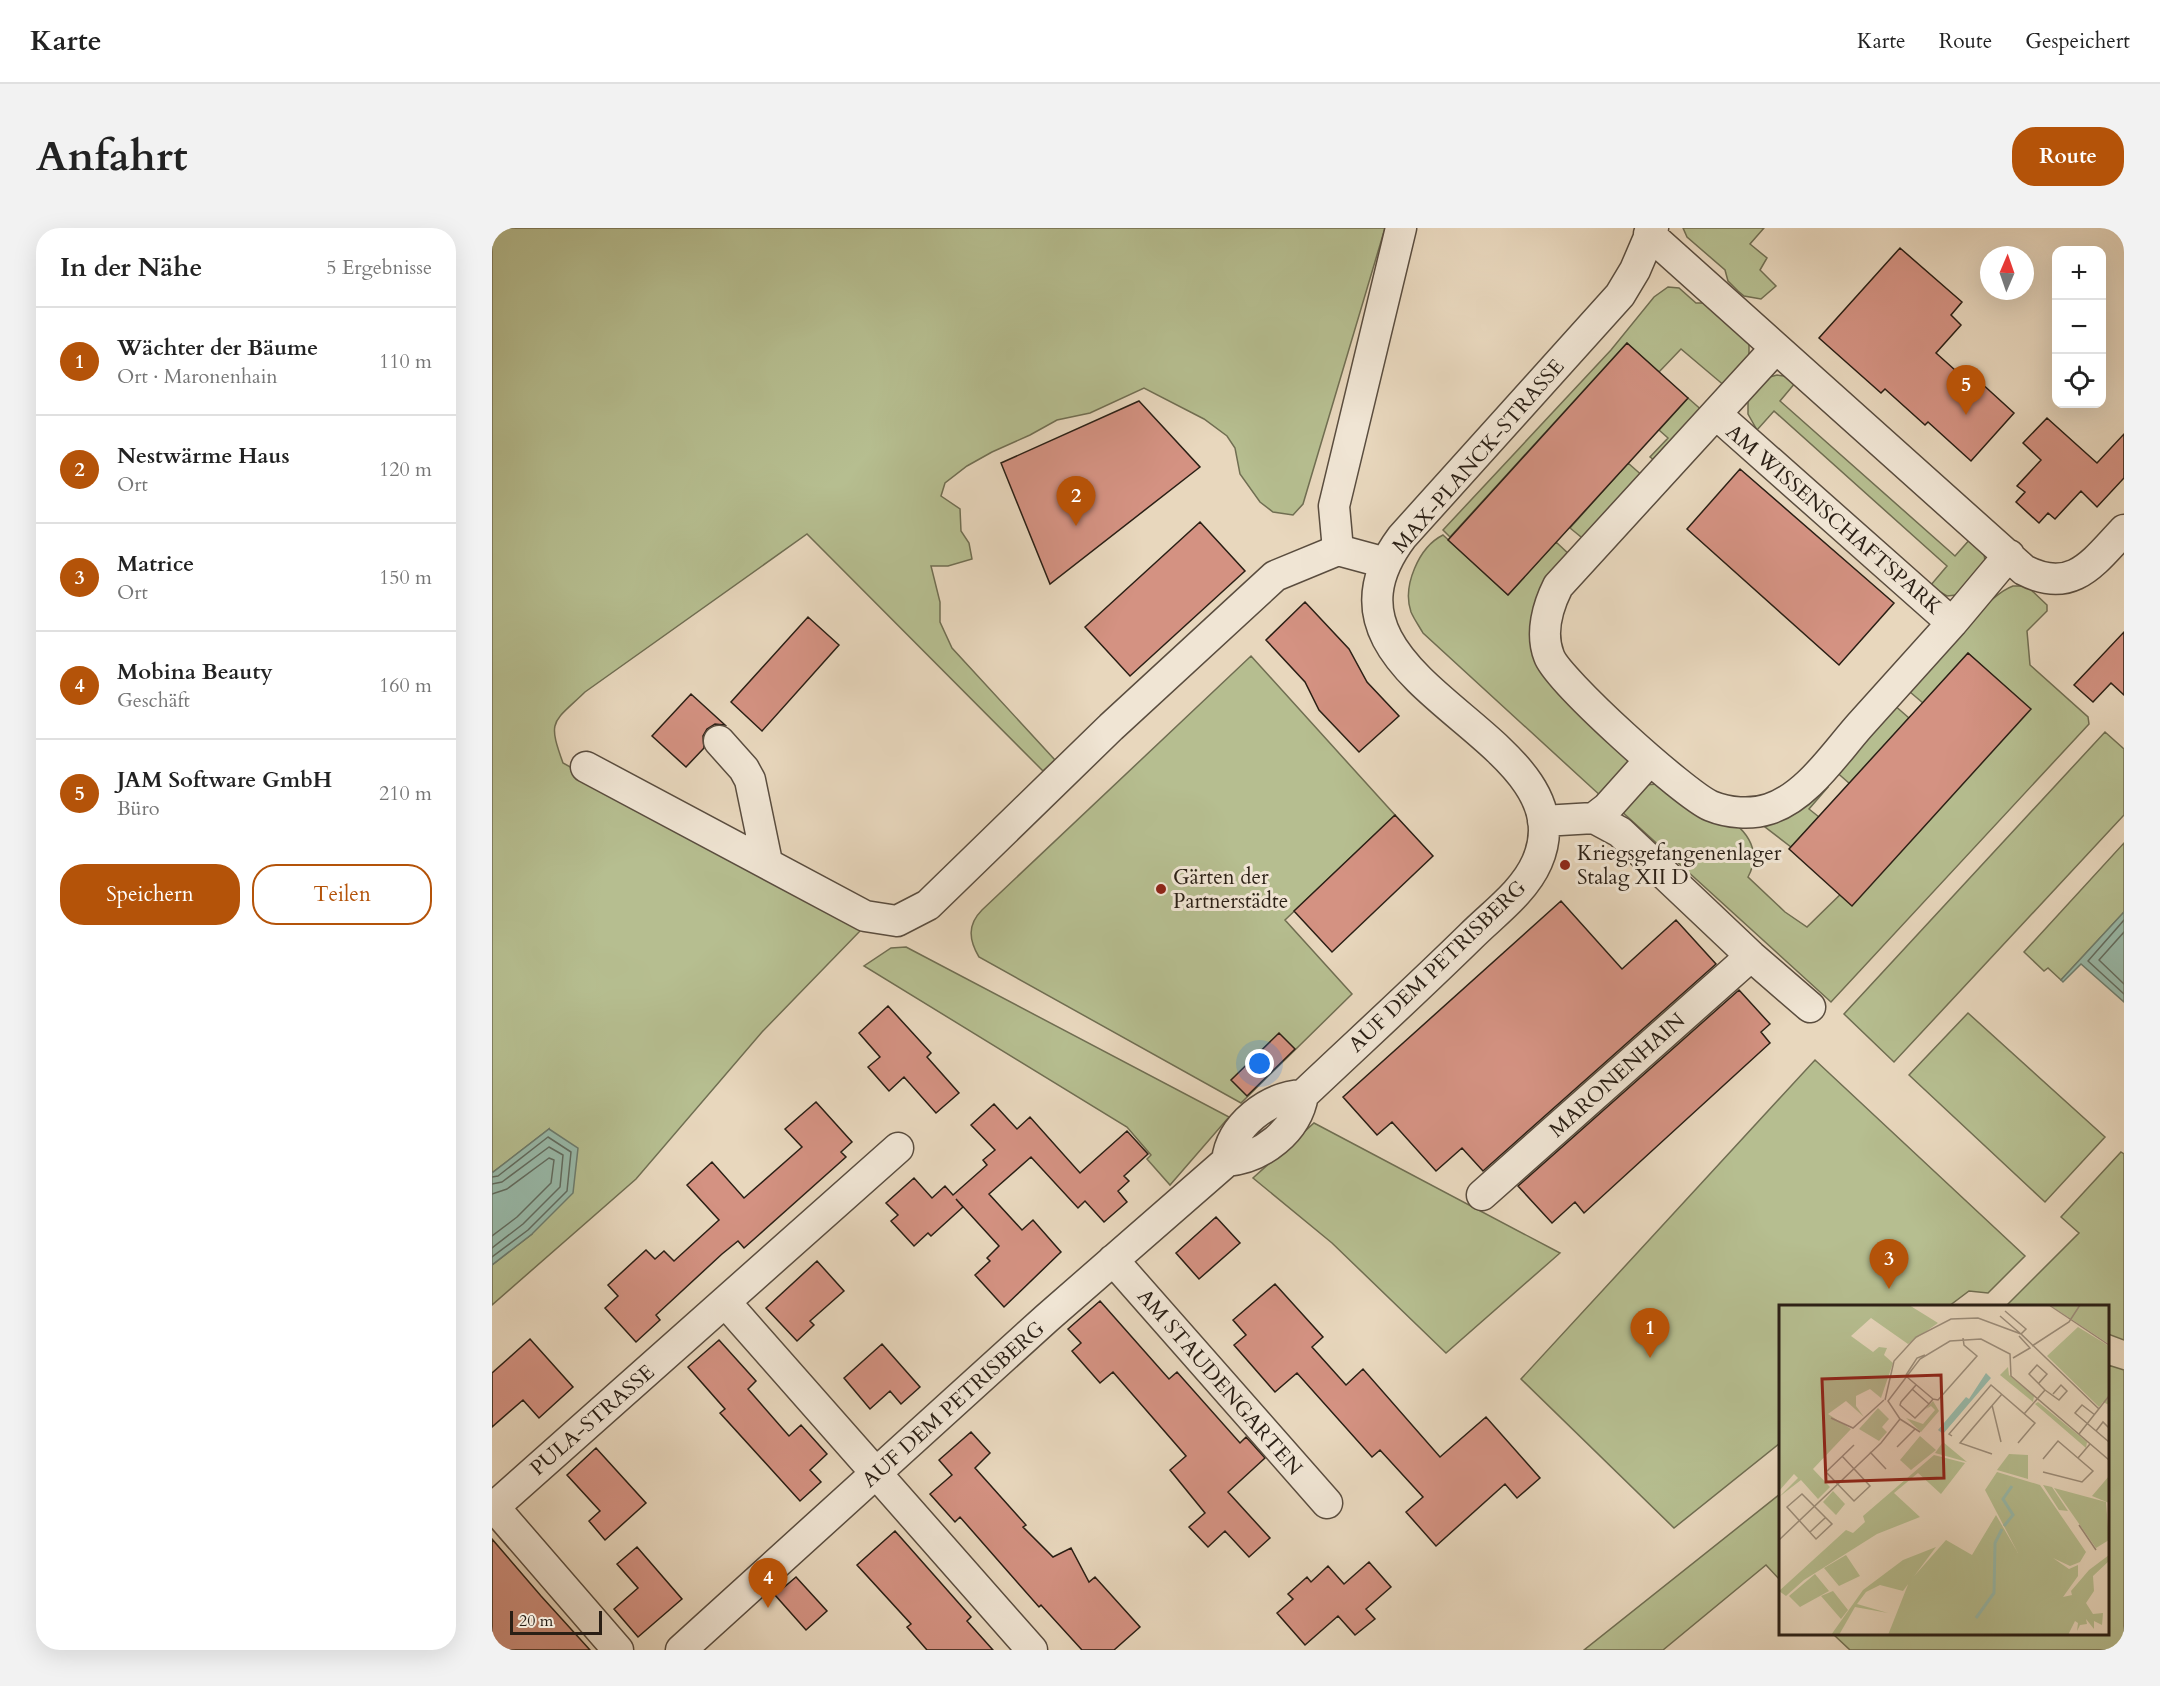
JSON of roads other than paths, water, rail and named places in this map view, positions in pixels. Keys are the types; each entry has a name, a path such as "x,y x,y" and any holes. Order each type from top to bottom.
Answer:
{"street":[{"path":"1338,550 1334,506 1401,228"},
{"path":"1650,230 1775,349 2024,570 2049,580 2079,575 2124,530"},
{"name":"MAX-PLANCK-STRASSE","path":"1544,821 1529,787 1508,760 1398,658 1387,638 1380,615 1379,587 1386,563 1402,537 1620,295 1635,270 1650,230"},
{"name":"AM WISSENSCHAFTSPARK","path":"1775,349 1566,575 1558,586 1547,614 1546,650 1556,670 1650,760 1710,806 1739,812 1756,812 1791,799 1820,770 1952,623 2009,555"},
{"name":"AM WISSENSCHAFTSPARK","path":"1716,414 1952,623"},
{"path":"586,767 768,862 865,916 897,921 928,905 1107,722 1275,576 1338,550 1386,563"},
{"path":"719,741 744,769 750,780 768,862"},
{"path":"1594,818 1607,808 1650,760"},
{"path":"1544,821 1594,818 1620,832 1751,956 1810,1007"},
{"name":"AUF DEM PETRISBERG","path":"681,1650 1113,1260 1227,1161 1253,1155 1273,1142 1295,1120 1303,1095 1521,888 1537,862 1542,848 1544,821"},
{"name":"MARONENHAIN","path":"1482,1195 1751,956"},
{"name":"PULA-STRASSE","path":"618,1650 494,1507 898,1148"},
{"name":"AM STAUDENGARTEN","path":"1113,1260 1327,1503"},
{"path":"726,1303 1032,1650"}],"water":[{"path":"2124,912 2124,1002 2081,964 2063,982 2061,980"},
{"path":"549,1129 578,1148 573,1193 532,1234 492,1265 492,1173"}],"place":[{"name":"JAM Software GmbH","path":"1966,415"},
{"name":"Nestwärme Haus","path":"1076,526"},
{"name":"Kriegsgefangenenlager Stalag XII D","path":"1565,865"},
{"name":"Gärten der Partnerstädte","path":"1161,889"},
{"name":"Matrice","path":"1889,1289"},
{"name":"Wächter der Bäume","path":"1650,1358"},
{"name":"Mobina Beauty","path":"768,1608"}]}
